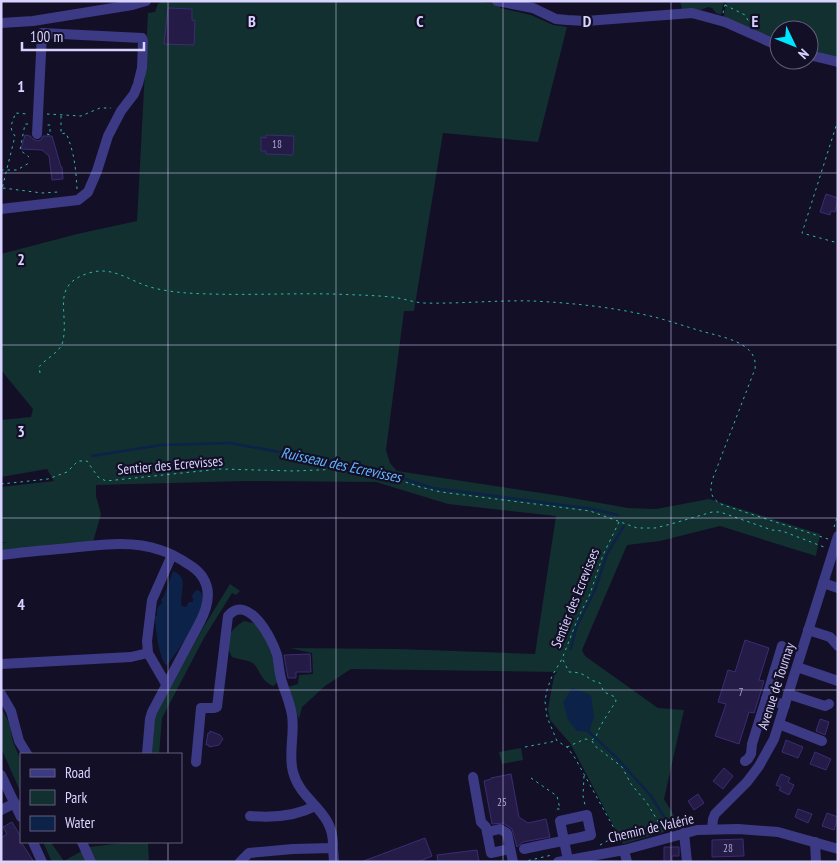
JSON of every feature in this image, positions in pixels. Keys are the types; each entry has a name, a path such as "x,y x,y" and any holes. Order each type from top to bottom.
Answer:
{"street":[{"path":"1,23 33,21 146,1"},
{"path":"497,1 533,8 556,19 568,20 586,21 692,13 721,21 769,42"},
{"path":"1,209 82,198 88,192 108,136 121,112 134,94 138,84 142,68 142,38 42,33 37,134"},
{"path":"819,57 838,62"},
{"name":"Avenue de Tournay","path":"712,829 713,819 716,814 738,794 759,766 771,745 838,536"},
{"path":"1,555 111,544 149,547 172,555 202,574 208,588 208,602 200,622 150,716 147,753"},
{"path":"166,684 148,653 147,641 152,600 172,555"},
{"path":"823,583 838,588"},
{"path":"196,762 201,708 217,707 228,616 237,609 244,610 260,622 277,655 278,670 292,713 292,771 296,782 325,816 333,836 334,862"},
{"path":"808,630 830,638 838,646"},
{"path":"745,761 752,754 752,744 782,646"},
{"path":"1,664 130,656 148,653"},
{"path":"797,667 838,681"},
{"path":"1,694 11,711 26,753"},
{"path":"788,694 825,706 829,704"},
{"path":"766,699 785,705"},
{"path":"779,724 822,741"},
{"path":"1,775 4,787 15,803 20,815"},
{"path":"472,777 481,822 486,827 491,852 510,849"},
{"path":"1,810 15,803"},
{"path":"250,816 266,817 307,810 315,806"},
{"path":"524,849 564,841 591,836 587,815 560,821 564,841 560,858"},
{"path":"487,832 500,829 507,833 513,862"},
{"name":"Chemin de Valérie","path":"560,858 712,829 787,833 838,848"},
{"path":"684,833 687,862"},
{"path":"815,842 816,862"},
{"path":"33,843 42,862"},
{"path":"82,843 91,862"},
{"path":"625,845 627,862"},
{"path":"240,862 249,854 293,849 333,848"}],"path":[{"path":"721,21 726,1"},
{"path":"1,193 14,136 10,127 15,113 38,116 44,114 61,116 86,115 106,107 121,112"},
{"path":"61,116 61,134 66,133 70,141 76,166 77,192"},
{"path":"838,120 802,233 838,243"},
{"path":"24,134 20,150 29,157"},
{"path":"1,170 17,170 29,163"},
{"path":"2,188 42,193 59,192"},
{"path":"40,373 39,367 44,360 60,349 64,341 63,298 65,288 75,279 90,272 106,270 149,286 185,293 236,295 336,294 390,297 423,302 533,301 602,307 632,312 723,338 746,347 752,353 756,363 755,369 713,478 712,495 716,502 723,505 820,537"},
{"name":"Sentier des Ecrevisses","path":"1,484 48,479 68,472 78,462 86,461 98,478 106,481 220,469 342,470 382,474 441,492 590,511 637,528 655,528 719,511 823,546 827,551"},
{"name":"Sentier des Ecrevisses","path":"592,740 596,737 599,726 604,722 616,701 614,697 604,692 600,683 593,682 581,672 569,672 562,659 578,618 590,594 603,555 617,529 619,521"},
{"path":"562,659 552,676 545,701 547,717 557,741 567,747 618,833 626,837 654,832 657,830 659,823"},
{"path":"567,747 585,739 592,740 595,746 622,767 631,784 664,828"},
{"path":"525,747 557,741"},
{"path":"584,776 583,796 587,815"},
{"path":"531,778 557,796 560,809 556,809 557,817"},
{"path":"614,840 618,833"},
{"path":"625,845 626,837"},
{"path":"522,862 560,858"}],"green space":[{"path":"162,1 470,1 500,4 500,8 531,15 553,25 567,27 538,142 443,133 414,311 404,311 386,450 390,463 397,471 628,508 656,509 709,499 820,534 816,556 720,526 660,541 627,545 582,650 585,656 658,708 684,710 664,799 681,827 623,844 570,743 550,720 548,709 554,676 557,672 351,669 325,686 302,707 299,719 288,687 298,684 299,675 313,674 312,653 290,648 398,649 535,654 556,516 448,504 376,482 247,481 96,485 96,496 101,514 93,542 1,554 1,543 8,542 1,542 1,487 54,481 47,469 1,477 1,420 31,417 33,409 1,370 1,254 77,234 137,221 148,13 155,12 158,4"},
{"path":"680,1 724,1 721,15 708,7 701,10 682,9"},
{"path":"727,1 838,1 838,58 819,54 819,20 769,20 769,40 723,19"},
{"path":"230,584 240,591 236,595 232,593 204,638 162,718 159,753 152,753 155,715 203,628"},
{"path":"244,621 257,624 265,637 273,659 278,682 273,686 262,677 254,664 232,657 229,651 228,641 231,632"},
{"path":"1,707 10,725 13,742 20,759 20,791 1,748"},
{"path":"521,748 523,760 502,764 499,752"},
{"path":"43,843 52,843 64,861 89,847 123,843 148,843 149,862 52,862"}],"water":[{"path":"173,571 181,577 183,582 182,606 186,607 189,602 193,602 191,597 196,590 200,591 203,599 197,619 167,666 160,651 155,616 157,616 157,608 162,603 161,599 164,596"},
{"path":"572,688 591,695 594,717 589,732 577,731 568,720 563,702"}],"building":[{"path":"168,8 192,9 192,20 195,21 194,45 164,44"},
{"path":"25,135 37,141 41,140 43,136 52,136 62,167 63,179 52,180 49,156 42,150 21,149"},
{"path":"266,135 294,136 293,155 266,154 266,151 261,151 261,137 266,138"},
{"path":"826,194 838,198 835,212 831,211 830,215 820,212"},
{"path":"745,640 769,648 759,680 764,681 760,694 754,713 749,712 739,744 715,736 726,704 718,702 728,670 735,672"},
{"path":"310,654 311,672 296,672 296,678 288,678 284,655"},
{"path":"820,719 829,722 825,735 816,731"},
{"path":"210,731 220,735 223,739 219,745 209,747 209,745 206,745"},
{"path":"786,740 803,747 798,758 782,752"},
{"path":"815,752 831,759 826,770 810,764"},
{"path":"724,768 733,776 723,789 713,781"},
{"path":"511,774 519,817 528,823 546,819 550,837 523,842 517,847 512,829 503,823 492,824 484,781"},
{"path":"781,774 790,778 788,782 794,785 789,795 779,790 781,787 776,785"},
{"path":"698,794 704,803 694,810 688,801"},
{"path":"798,809 812,814 808,823 795,817"},
{"path":"827,813 838,817 834,830 822,826"},
{"path":"12,822 20,835 20,843 34,862 1,862 1,838 7,834 3,827"},
{"path":"425,838 432,856 418,862 361,862"},
{"path":"743,839 744,856 712,857 712,840"},
{"path":"664,847 679,847 679,856 672,856 672,862 664,862"},
{"path":"477,850 479,862 438,862 437,855"}],"waterway":[{"name":"Ruisseau des Ecrevisses","path":"92,456 161,445 230,443 373,469 433,488 593,509 618,515"},
{"name":"Ruisseau des Ecrevisses","path":"571,649 576,628 595,590 607,554 624,526"},
{"name":"Ruisseau des Ecrevisses","path":"589,732 616,757 651,796 669,825"}]}
